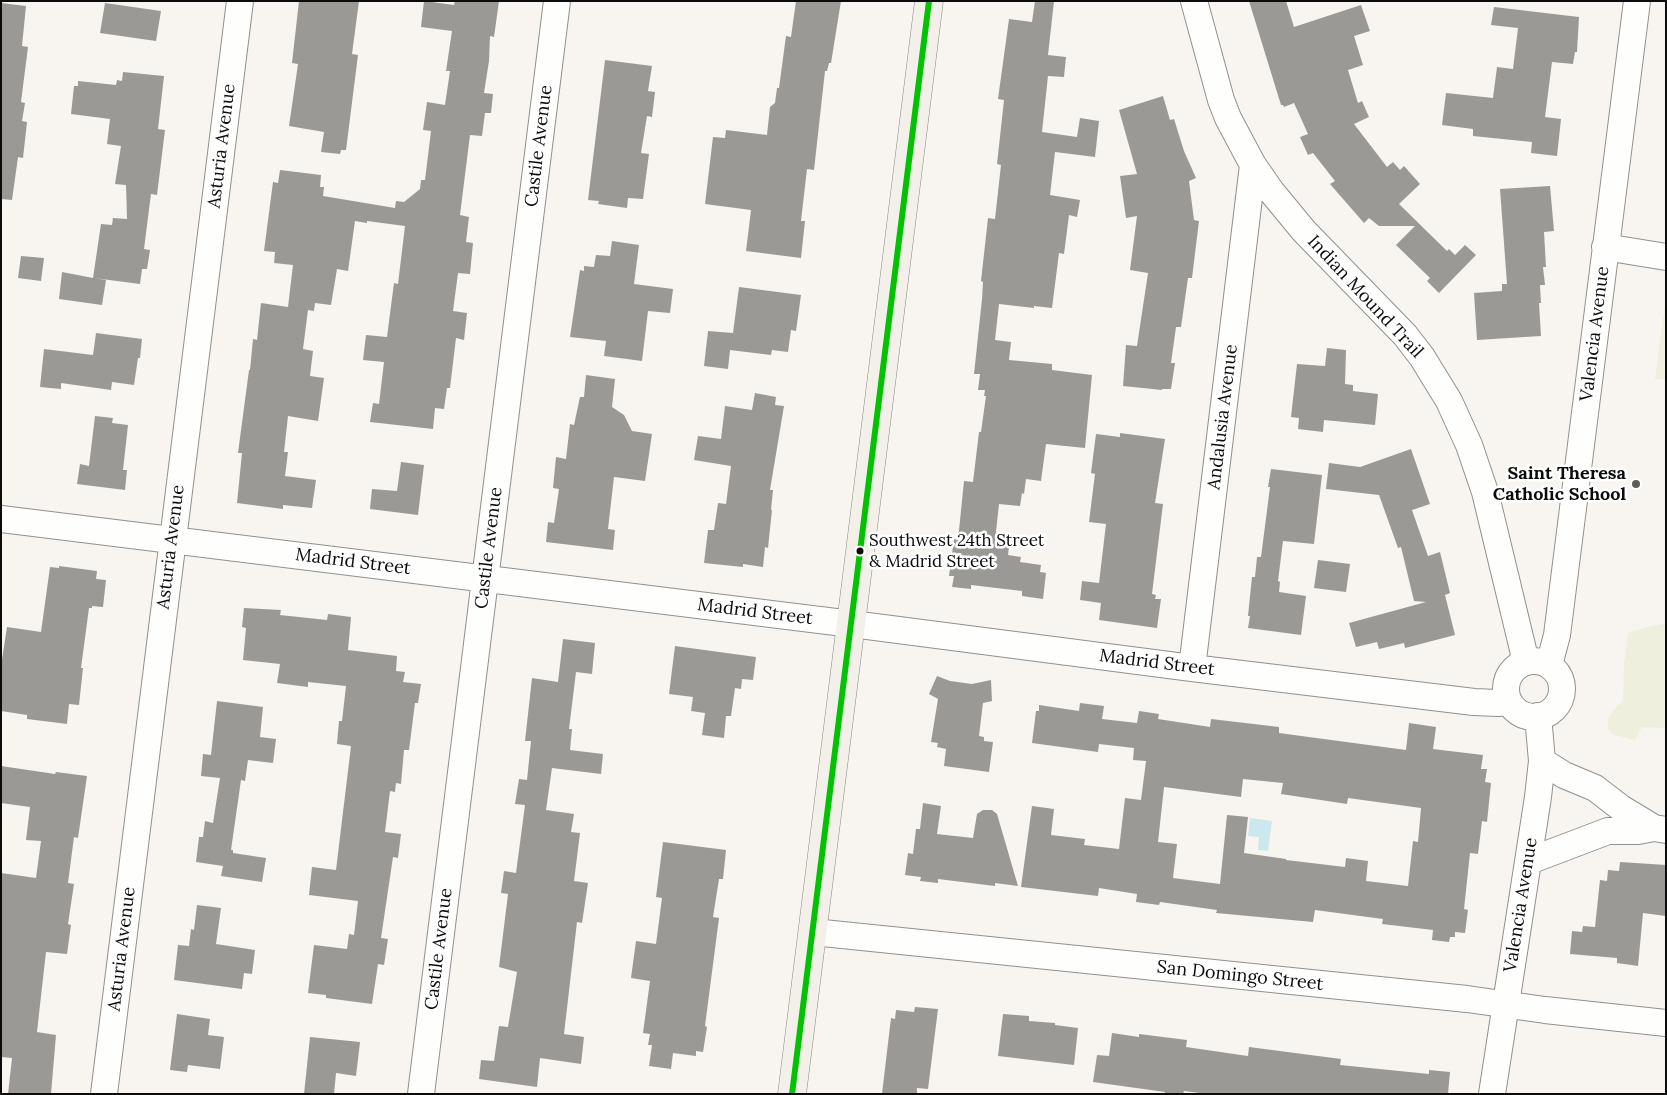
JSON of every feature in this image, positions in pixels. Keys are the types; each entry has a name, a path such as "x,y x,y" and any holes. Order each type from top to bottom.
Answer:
{"street":[{"name":"Asturia Avenue","path":"104,1094 240,1"},
{"name":"Castile Avenue","path":"421,1094 557,1"},
{"path":"792,1094 929,1"},
{"name":"Indian Mound Trail","path":"1194,1 1221,100 1228,118 1253,165 1276,198 1304,231 1405,335 1422,357 1450,401 1480,476 1497,537 1538,664"},
{"name":"Valencia Avenue","path":"1538,664 1557,635 1637,1"},
{"name":"Andalusia Avenue","path":"1192,668 1253,165"},
{"path":"1605,247 1666,257"},
{"name":"Madrid Street","path":"1,519 485,578 1192,668 1474,702 1509,702"},
{"path":"1538,664 1556,672 1562,690 1560,699 1555,707 1547,713 1538,716 1521,714 1509,702 1506,692 1507,683 1517,666 1538,664"},
{"name":"Valencia Avenue","path":"1492,1094 1542,761 1538,716"},
{"path":"1542,761 1564,775 1595,788 1621,808 1660,829"},
{"path":"1528,861 1608,831 1660,829"},
{"name":"San Domingo Street","path":"813,932 1467,999 1666,1023"}],"green space":[{"path":"1666,296 1666,380 1655,379"},
{"path":"1666,624 1666,728 1642,727 1635,740 1613,735 1608,728 1608,719 1623,700 1624,664 1628,633 1651,626"}],"water":[{"path":"1250,818 1272,821 1268,851 1258,850 1259,837 1248,836"}],"building":[{"path":"299,1 359,1 352,54 358,55 346,150 341,150 340,154 321,152 324,132 289,126 298,64 292,63"},
{"path":"424,1 454,5 455,1 499,1 494,37 490,36 489,61 484,93 493,94 491,113 485,113 482,136 470,135 460,215 469,217 466,242 473,243 470,274 458,273 453,311 467,313 464,340 456,338 450,388 447,388 444,409 435,408 433,429 370,422 373,403 379,404 384,362 363,360 366,335 387,337 394,283 398,284 405,226 355,221 348,271 337,269 331,305 315,303 314,311 308,310 303,349 313,351 310,376 324,378 318,421 288,416 284,452 288,452 285,476 316,480 312,508 283,505 283,509 237,503 242,453 238,453 253,339 257,340 261,303 288,307 293,265 274,263 275,252 264,251 273,182 278,183 280,170 321,175 320,187 324,187 323,196 395,208 396,201 404,202 420,189 421,180 425,180 431,131 423,130 427,102 445,105 450,71 446,71 452,31 421,27"},
{"path":"796,1 841,1 831,63 829,63 827,71 825,71 814,170 807,169 801,221 805,221 801,258 746,251 751,210 705,204 713,137 725,138 726,130 767,135 770,107 775,103 777,88 779,88 786,36 791,37"},
{"path":"1035,1 1054,1 1048,55 1066,57 1064,77 1048,76 1042,132 1077,137 1080,118 1099,121 1095,157 1055,152 1050,195 1080,200 1077,217 1069,215 1064,254 1059,253 1052,308 999,304 995,340 1011,342 1009,360 1052,364 1052,370 1092,375 1085,448 1046,444 1041,481 1026,479 1020,506 999,504 995,541 1002,542 1002,546 1009,547 1008,555 1021,557 1020,562 1041,565 1040,572 1046,573 1043,599 1022,596 1022,591 971,585 971,589 952,587 954,576 949,576 954,539 958,540 964,481 973,482 979,432 981,432 986,396 984,396 985,390 978,390 980,374 974,374 988,218 995,219 1001,165 997,164 1004,100 998,99 1009,19 1032,22"},
{"path":"1249,1 1286,1 1294,27 1361,5 1370,31 1354,36 1363,65 1348,70 1358,103 1362,101 1369,117 1354,124 1387,167 1393,162 1400,170 1404,166 1420,184 1399,204 1447,251 1449,249 1455,255 1465,245 1476,255 1439,293 1427,281 1430,278 1396,245 1415,226 1379,226 1369,218 1364,223 1330,184 1335,181 1313,153 1308,155 1300,137 1308,134 1294,103 1284,107 1281,105"},
{"path":"1,3 26,6 22,46 28,47 21,102 25,103 22,121 27,122 23,158 18,157 12,200 1,199"},
{"path":"105,3 161,11 156,41 100,33"},
{"path":"1494,7 1579,17 1577,52 1575,52 1573,64 1552,62 1545,117 1561,119 1557,156 1531,153 1532,142 1473,136 1473,129 1442,125 1446,93 1493,98 1497,67 1513,69 1518,28 1491,25"},
{"path":"605,60 652,66 648,91 655,92 652,117 647,116 641,153 649,154 643,199 628,198 627,208 598,204 599,201 588,200"},
{"path":"123,72 164,76 158,129 165,130 157,195 151,194 144,249 150,250 147,269 142,269 140,284 94,278 106,280 102,305 59,299 62,272 93,278 101,224 112,225 113,218 127,219 126,185 115,184 121,146 107,144 110,119 71,114 74,86 78,86 78,81 116,85 117,80 122,81"},
{"path":"1163,96 1170,120 1174,119 1184,151 1196,178 1189,181 1194,220 1199,221 1192,278 1188,278 1181,327 1176,327 1171,363 1175,363 1171,389 1162,390 1123,386 1126,345 1137,346 1148,273 1130,270 1137,216 1126,218 1120,176 1137,174 1119,110"},
{"path":"1550,186 1554,231 1544,232 1546,267 1543,267 1545,285 1540,285 1541,336 1477,340 1474,293 1502,291 1502,284 1507,284 1500,189"},
{"path":"612,241 639,245 634,284 673,289 670,313 648,311 642,361 604,356 606,341 570,337 580,270 584,271 584,266 594,267 596,255 610,256"},
{"path":"21,256 44,258 41,281 18,278"},
{"path":"739,287 801,295 796,331 791,330 788,352 772,350 771,355 730,350 728,369 704,366 708,331 733,333"},
{"path":"96,333 142,339 134,385 112,382 111,390 61,383 61,389 40,387 44,349 93,355"},
{"path":"1327,348 1346,350 1345,384 1353,385 1353,391 1378,394 1375,425 1324,420 1323,432 1298,429 1299,418 1291,417 1297,364 1325,366"},
{"path":"586,375 615,379 612,407 624,415 632,431 652,434 645,481 614,477 608,529 615,530 613,550 546,542 548,522 554,523 559,489 553,488 556,457 566,459 570,424 574,425 580,397 584,397"},
{"path":"755,393 776,397 775,405 784,406 770,490 773,490 772,510 768,548 765,547 763,567 743,564 743,567 704,563 708,530 714,530 718,503 726,504 731,466 694,460 698,436 721,439 725,406 752,410"},
{"path":"95,416 113,418 112,423 128,425 123,470 127,470 125,490 77,484 80,464 89,466"},
{"path":"1120,433 1165,439 1155,503 1163,504 1152,594 1156,595 1155,599 1161,599 1157,628 1099,620 1101,603 1080,600 1082,581 1099,583 1106,524 1089,522 1095,474 1091,473 1096,434 1120,437"},
{"path":"1411,449 1430,504 1412,510 1428,556 1440,552 1450,593 1445,595 1455,635 1405,648 1404,643 1379,649 1377,642 1356,647 1349,623 1426,602 1414,601 1401,547 1398,548 1379,495 1326,489 1329,463 1360,467"},
{"path":"401,462 424,465 418,515 370,509 372,489 397,491"},
{"path":"1271,469 1322,475 1314,544 1283,541 1278,581 1280,582 1279,592 1306,596 1301,635 1248,628 1252,577 1255,577 1257,557 1261,557"},
{"path":"1318,560 1350,564 1346,592 1314,588"},
{"path":"59,566 97,571 96,579 106,580 103,607 92,606 92,608 89,608 81,668 83,668 79,705 69,704 67,724 27,719 27,715 1,711 1,666 7,627 41,632 50,567 59,568"},
{"path":"244,608 281,610 280,615 327,620 328,614 351,617 348,650 397,656 396,671 405,672 403,682 421,684 418,703 415,703 409,750 404,750 401,784 396,783 395,792 390,791 385,832 401,834 398,858 393,857 381,938 388,939 384,965 378,964 372,1004 326,998 326,995 308,993 314,945 347,949 349,934 354,935 358,901 309,895 312,867 336,870 351,746 337,744 339,721 342,721 346,686 308,682 308,687 277,683 280,664 243,660 246,628 242,627"},
{"path":"563,639 595,643 592,674 576,672 569,729 572,729 570,750 603,754 601,774 552,768 546,810 574,814 571,832 580,833 574,881 588,883 582,923 577,922 564,1034 584,1037 581,1064 540,1058 537,1087 479,1079 481,1060 494,1061 499,1026 508,1027 517,972 499,967 508,894 501,893 504,871 516,873 525,805 515,804 519,779 527,780 531,741 525,741 532,678 558,682"},
{"path":"675,646 756,657 753,680 742,679 741,689 735,688 731,716 726,716 724,738 702,735 705,713 691,711 693,697 669,694"},
{"path":"937,676 950,681 972,684 991,680 992,701 983,703 979,736 984,737 984,741 993,742 989,772 944,766 946,749 937,747 938,743 931,742 938,699 929,694"},
{"path":"217,701 263,707 260,737 276,739 273,763 248,760 245,781 241,780 231,850 233,850 233,853 266,858 262,882 221,876 223,866 196,862 199,837 203,837 205,821 213,823 220,778 201,776 203,754 211,755"},
{"path":"1080,703 1104,706 1102,719 1137,723 1139,711 1159,714 1158,719 1210,727 1211,719 1279,727 1279,733 1406,750 1409,723 1436,727 1433,749 1483,755 1481,769 1487,769 1485,782 1491,783 1487,822 1482,821 1478,854 1470,853 1464,909 1468,910 1465,933 1455,932 1455,937 1450,937 1449,942 1432,940 1433,930 1382,924 1383,919 1315,910 1313,922 1216,913 1217,910 1160,902 1159,905 1136,902 1137,894 1099,888 1098,896 1021,887 1032,806 1054,809 1051,835 1085,839 1084,845 1119,849 1125,798 1141,800 1146,761 1133,760 1134,748 1099,744 1098,752 1032,743 1036,711 1039,711 1039,705 1079,711","holes":["1243,779 1283,783 1281,794 1347,804 1348,798 1421,808 1418,842 1413,841 1408,886 1366,881 1368,861 1346,858 1345,867 1244,853 1248,817 1227,815 1220,884 1173,878 1177,844 1158,842 1164,787 1241,797"]},
{"path":"1,766 55,774 56,772 87,776 78,838 74,837 68,883 74,884 68,924 71,925 67,954 46,952 41,996 37,1032 56,1035 51,1094 8,1094 12,1058 1,1057 1,873 36,878 41,841 26,840 30,807 1,803"},
{"path":"923,803 941,806 937,834 973,838 977,814 983,810 992,810 997,814 1018,886 995,883 995,886 938,879 938,883 920,881 921,877 905,875 908,853 913,854 916,829 920,829"},
{"path":"663,842 726,850 723,879 719,879 713,917 719,918 703,1052 696,1051 696,1056 673,1053 671,1069 649,1066 652,1045 648,1045 650,1034 643,1033 650,981 631,978 636,941 656,944 662,898 656,897"},
{"path":"1620,862 1666,865 1666,916 1643,913 1638,966 1617,963 1617,958 1570,954 1572,931 1582,932 1583,926 1595,927 1600,880 1607,881 1608,870 1619,871"},
{"path":"197,905 221,908 216,944 255,950 252,974 244,973 242,989 174,980 178,945 189,946 191,929 194,930"},
{"path":"915,1007 938,1009 928,1089 917,1088 917,1094 882,1094 891,1018 895,1019 896,1010 914,1012"},
{"path":"177,1014 210,1019 208,1035 224,1037 220,1069 188,1065 187,1072 170,1070"},
{"path":"1003,1014 1029,1016 1029,1021 1055,1023 1055,1025 1078,1028 1074,1065 998,1056"},
{"path":"1112,1033 1139,1037 1139,1034 1187,1040 1186,1047 1248,1056 1249,1047 1341,1059 1340,1065 1429,1074 1429,1070 1450,1072 1448,1094 1208,1094 1184,1091 1183,1094 1164,1094 1165,1092 1093,1082 1097,1055 1109,1056"},
{"path":"310,1037 360,1042 356,1076 336,1073 334,1094 304,1094"}],"transit line":[{"path":"792,1094 929,1"}],"place":[{"name":"Saint Theresa Catholic School","path":"1636,484"},
{"name":"Southwest 24th Street & Madrid Street","path":"860,551"}]}
